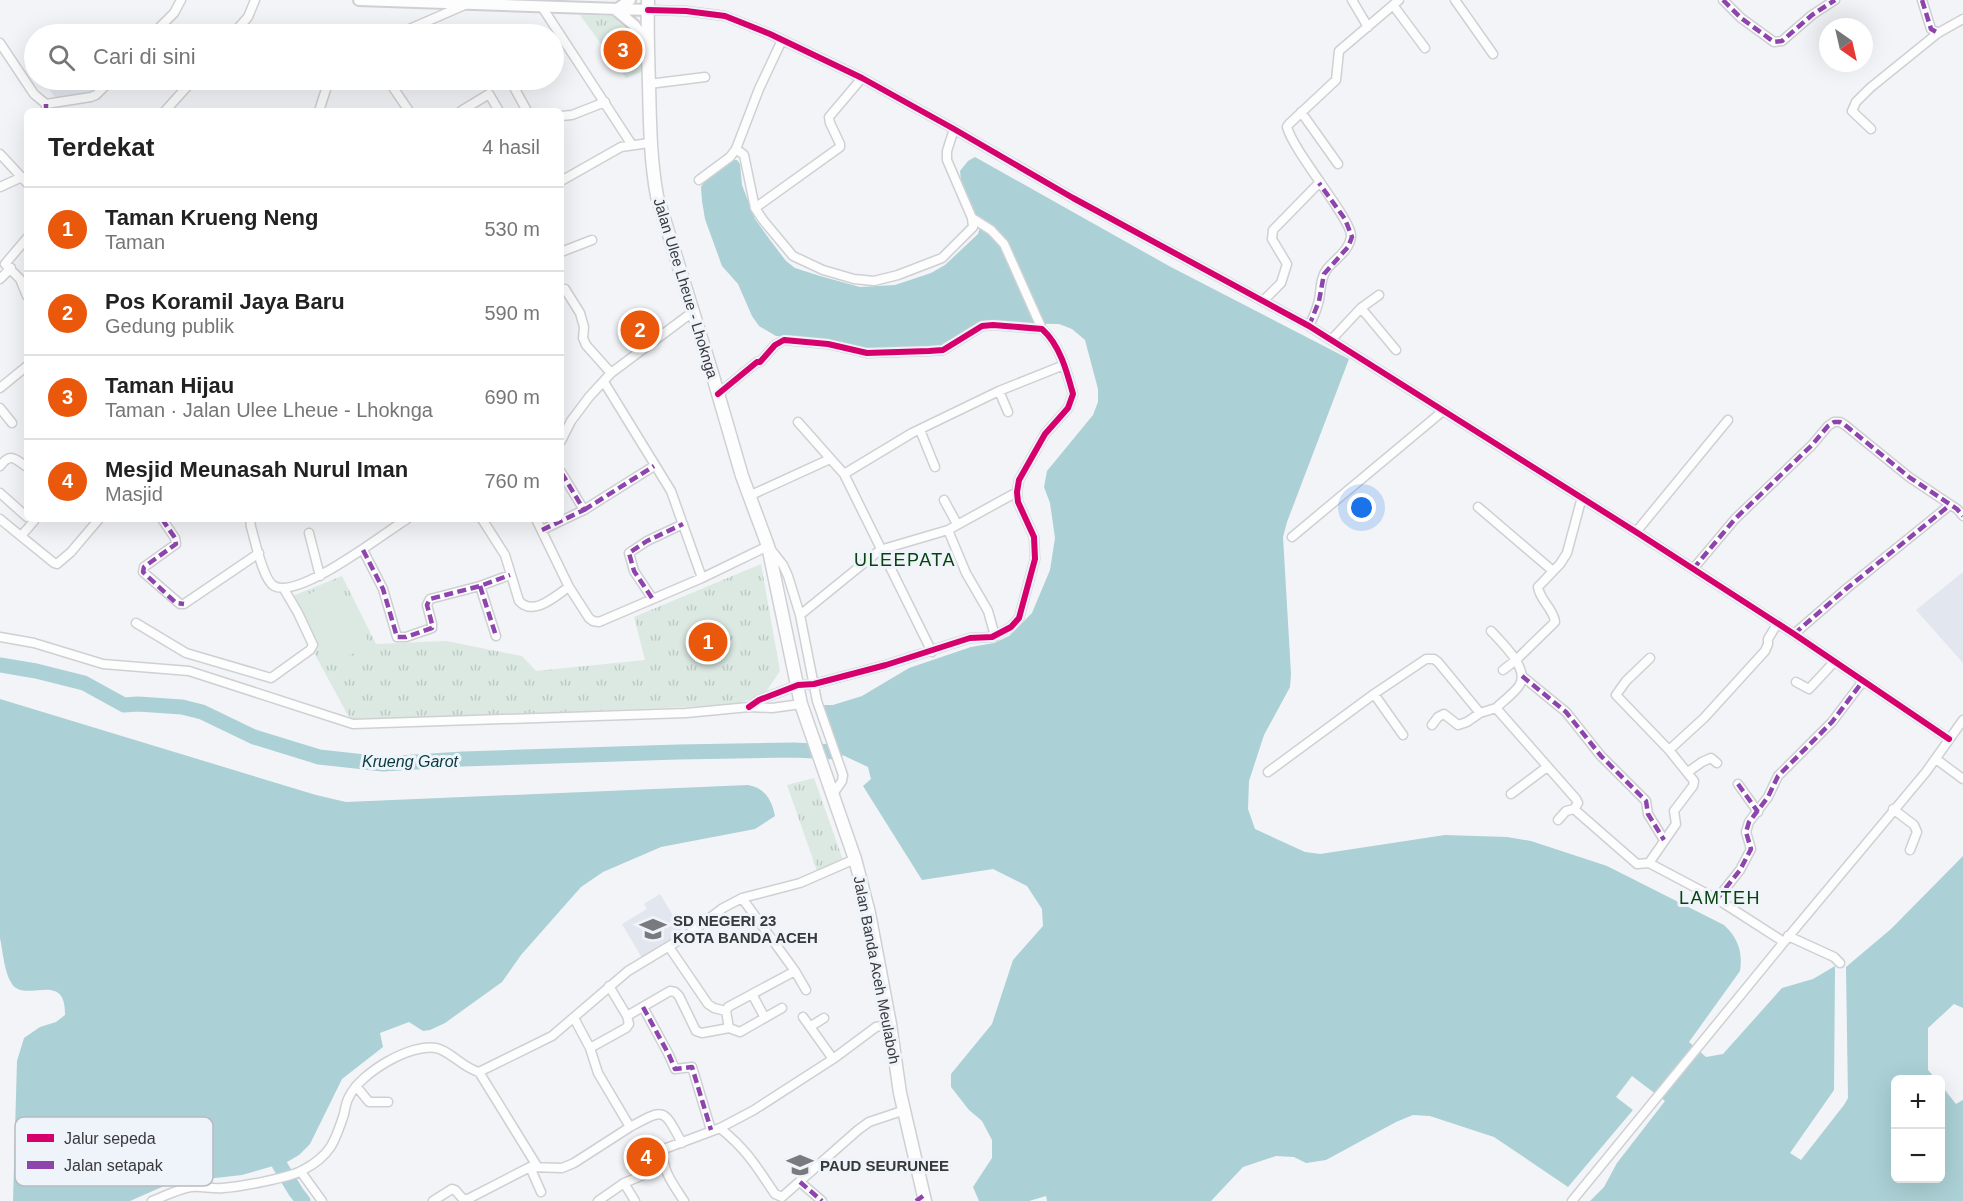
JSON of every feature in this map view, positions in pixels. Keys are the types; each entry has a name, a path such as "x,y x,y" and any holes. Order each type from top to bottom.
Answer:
{"highway":[{"name":"Jalan Ulee Lheue - Lhoknga","path":"648,5 649,143 657,196 749,496 768,546 802,706"},
{"name":"Jalan Banda Aceh Meulaboh","path":"802,706 855,859 869,914 921,1199"}],"main road":[{"path":"359,0 616,10 648,5"},
{"path":"616,10 630,0"},
{"path":"616,10 634,26 647,43"}],"street":[{"path":"163,24 174,13 181,0"},
{"path":"241,24 248,17 255,0"},
{"path":"1352,0 1368,27"},
{"path":"1455,0 1493,54"},
{"path":"1723,0 1741,18 1774,42 1782,41 1812,15 1835,0"},
{"path":"1922,0 1931,29 1938,33"},
{"path":"1309,326 1319,301 1324,274 1348,247 1352,237 1346,219 1319,183 1287,131 1289,123 1336,80 1339,51 1396,3 1425,48"},
{"path":"421,24 468,4"},
{"path":"648,5 725,15 862,78 1073,198 1264,300 1332,339 1582,497 1794,634 1949,739"},
{"path":"542,7 553,24"},
{"path":"1870,129 1852,111 1856,102 1938,33 1963,19"},
{"path":"564,40 632,145"},
{"path":"699,180 730,157 736,148 759,89 782,40"},
{"path":"2,50 24,80"},
{"path":"649,84 705,77"},
{"path":"754,208 840,147 829,117 862,78"},
{"path":"31,90 46,108 91,97 101,90"},
{"path":"168,108 184,90"},
{"path":"320,108 326,90"},
{"path":"395,90 407,108"},
{"path":"515,90 525,108"},
{"path":"466,108 489,94 497,108"},
{"path":"564,116 572,115 605,102"},
{"path":"1301,112 1338,164"},
{"path":"736,148 744,155 754,208 793,256 824,270 854,279 874,281 898,275 942,258 971,229 973,219 947,160 947,151 954,129"},
{"path":"564,179 621,147 649,143"},
{"path":"0,154 24,179"},
{"path":"0,188 24,180"},
{"path":"1264,300 1281,283 1287,264 1272,239 1273,230 1319,183"},
{"path":"749,707 759,700 798,685 814,684 932,652 970,638 995,636 1011,627 1019,618 1035,559 1034,537 1018,502 1019,480 1045,434 1068,408 1073,396 1064,365 1052,339 1042,328 1004,244 991,230 973,219"},
{"path":"564,251 592,240"},
{"path":"0,279 24,242"},
{"path":"6,267 20,279 24,289"},
{"path":"564,291 580,313 586,345 611,374"},
{"path":"1332,339 1361,308 1379,295"},
{"path":"1361,308 1396,350"},
{"path":"564,425 611,374 694,311"},
{"path":"718,394 760,362 775,345 784,340 828,344 867,352 929,351 943,350 982,326 1042,328"},
{"path":"844,474 920,430 999,392 1064,365"},
{"path":"0,388 24,368"},
{"path":"604,382 671,491 702,578"},
{"path":"999,392 1008,412"},
{"path":"0,408 12,423"},
{"path":"1292,537 1443,411"},
{"path":"1636,532 1728,420"},
{"path":"798,422 844,474 932,652"},
{"path":"1693,569 1736,519 1834,422 1845,425 1909,477 1963,516"},
{"path":"920,430 935,467"},
{"path":"0,466 9,458 14,458 24,465"},
{"path":"749,496 830,459"},
{"path":"564,520 584,510 654,466"},
{"path":"564,477 584,510"},
{"path":"800,615 880,550 948,530 1017,492"},
{"path":"0,494 24,513"},
{"path":"1503,670 1555,622 1538,587 1560,564 1567,552 1582,497"},
{"path":"944,500 957,524"},
{"path":"1794,634 1950,505"},
{"path":"1478,507 1553,571"},
{"path":"0,519 54,564 60,564 96,522"},
{"path":"21,536 30,522"},
{"path":"164,522 175,538 176,544 142,570 180,604 184,604 259,553"},
{"path":"251,522 267,579 273,586 284,589 320,576 403,522"},
{"path":"484,522 502,549 519,601 528,608 542,604 569,587"},
{"path":"538,522 569,587 589,618 599,622 702,578 768,546 783,565 800,615 817,701 843,776 843,781 833,794"},
{"path":"542,530 559,522"},
{"path":"652,598 634,571 629,553 647,541 683,524"},
{"path":"948,530 966,573 988,611 995,636"},
{"path":"309,533 320,576"},
{"path":"363,550 383,590 397,637 406,638 432,628 427,605 430,599 480,586 510,575"},
{"path":"480,586 496,636"},
{"path":"136,623 186,653 271,678 310,650 313,645 284,589"},
{"path":"1669,750 1704,718 1765,651 1768,639 1777,624"},
{"path":"1491,631 1516,660 1522,676 1566,712 1601,756 1646,801 1648,814 1664,840"},
{"path":"0,637 34,643 103,664 189,671 353,724 802,706"},
{"path":"1268,772 1426,658 1438,662 1480,713"},
{"path":"1649,863 1676,824 1674,811 1694,784 1694,780 1669,750 1616,695 1650,658"},
{"path":"1796,682 1809,689 1834,662"},
{"path":"1432,725 1438,717 1444,714 1458,725 1467,723 1480,713 1496,708 1520,685 1522,676"},
{"path":"1717,899 1740,870 1751,849 1746,832 1749,822 1768,797 1778,776 1833,722 1863,681"},
{"path":"1374,694 1403,735"},
{"path":"1496,708 1576,799 1578,802 1574,809"},
{"path":"1572,1201 1936,759 1963,720"},
{"path":"1688,772 1711,758 1717,763"},
{"path":"1936,759 1963,779"},
{"path":"1511,794 1547,767"},
{"path":"1738,784 1758,812"},
{"path":"1558,820 1566,810 1574,809 1633,862 1641,865 1649,863 1786,939 1834,957 1840,963"},
{"path":"1893,809 1914,825 1917,832 1910,850"},
{"path":"479,1072 552,1036 628,971 686,936 723,908 742,898 800,883 855,859"},
{"path":"742,898 795,971 806,990"},
{"path":"669,947 708,1005 726,1011"},
{"path":"729,1028 726,1011 731,1004 795,971"},
{"path":"590,1048 626,1028 629,1024 627,1016 609,987"},
{"path":"627,1016 670,991 675,992 682,1002 696,1031 702,1033 729,1028 740,1032 782,1008"},
{"path":"752,993 765,1018"},
{"path":"643,1007 675,1069 692,1066 716,1129 740,1144 782,1199 850,1136 870,1122 905,1110"},
{"path":"804,1017 833,1059"},
{"path":"574,1018 590,1048 598,1073 630,1127"},
{"path":"811,1026 824,1018"},
{"path":"684,1201 665,1166 662,1156 664,1149 716,1129 779,1095 876,1027 890,1024"},
{"path":"152,1201 192,1187 223,1188 297,1173 321,1159 330,1150 349,1096 356,1086 370,1073 414,1049 425,1046 440,1048 464,1067 479,1072 533,1167 541,1192"},
{"path":"356,1086 369,1102 388,1102"},
{"path":"433,1201 452,1189 463,1199 468,1199 533,1167 562,1168 656,1113 668,1118 682,1143"},
{"path":"598,1201 624,1183 665,1166"},
{"path":"297,1173 322,1201"},
{"path":"801,1182 822,1201"},
{"path":"624,1183 635,1201"},
{"path":"481,1192 486,1201"}],"shaded area":[{"path":"50,90 95,90 93,96 61,105"},
{"path":"1963,572 1963,663 1916,610"},
{"name":"SD NEGERI 23 KOTA BANDA ACEH","path":"660,894 684,934 642,958 622,924 647,909 644,904"}],"green space":[{"path":"580,15 617,16 638,35 645,65 644,71 626,78"},
{"path":"761,564 780,671 764,695 732,705 351,721 285,599 342,576 376,644 446,641 522,656 536,671 645,660 634,617"},
{"path":"338,581 370,645 329,666 294,601"},
{"path":"814,778 843,860 817,871 787,785"}],"water":[{"path":"975,157 1169,266 1349,359 1283,537 1290,687 1264,735 1249,781 1248,809 1255,829 1305,852 1320,854 1445,835 1507,837 1531,841 1607,866 1724,925 1733,935 1738,946 1741,958 1740,971 1689,1042 1706,1057 1723,1054 1782,988 1813,979 1835,966 1846,967 1891,929 1963,856 1963,1008 1954,1004 1928,1028 1928,1070 1932,1075 1891,1075 1891,1183 1945,1183 1945,1090 1956,1104 1963,1100 1963,1201 1590,1201 1604,1187 1617,1163 1665,1101 1632,1076 1616,1097 1633,1110 1568,1187 1494,1137 1430,1116 1413,1115 1326,1160 1306,1163 1294,1157 1276,1156 1243,1167 1211,1201 1047,1201 1046,1196 1029,1201 979,1201 973,1187 992,1158 992,1140 982,1121 969,1110 951,1087 951,1074 992,1024 1013,960 1043,926 1042,909 1027,886 993,869 922,880 863,786 871,779 868,767 836,752 820,705 833,705 862,696 909,668 971,647 994,643 1009,636 1032,613 1050,570 1055,538 1050,503 1044,487 1047,471 1093,415 1098,402 1098,389 1085,340 1072,329 1059,324 994,323 946,344 933,347 859,350 801,337 776,336 759,326 738,284 722,266 705,219 701,187 706,179 730,160 737,160 740,164 742,185 755,219 786,261 795,268 860,287 895,285 931,273 945,265 978,234 980,227 962,189 960,171 968,161"},
{"path":"0,699 316,795 346,802 748,785 759,789 767,796 775,816 755,829 661,847 603,872 581,887 521,955 502,982 445,1023 430,1030 423,1031 409,1022 380,1033 383,1047 342,1079 310,1144 299,1155 287,1162 242,1175 213,1178 213,1117 15,1117 17,1061 24,1038 65,1015 64,1001 52,990 26,991 12,984 7,974 0,938"},
{"path":"15,1131 15,1186 164,1186 130,1201 13,1201"}],"pier":[{"path":"1835,966 1846,967 1848,1098 1801,1160 1790,1153 1834,1090"}],"waterway":[{"name":"Krueng Garot","path":"0,665 84,683 124,705 182,707 202,712 254,737 319,757 383,764 678,752 793,750 836,752"},
{"path":"279,1164 303,1201"}],"marked path":[{"path":"1723,0 1741,18 1774,42 1782,41 1812,15 1835,0"},
{"path":"1922,0 1931,29 1938,33"},
{"path":"1309,326 1319,301 1324,274 1348,247 1352,237 1345,219 1319,183"},
{"path":"1693,569 1735,519 1834,422 1845,425 1909,477 1957,509 1963,516"},
{"path":"584,510 654,466"},
{"path":"564,477 584,510 564,520"},
{"path":"1794,634 1950,505"},
{"path":"164,522 175,538 176,544 144,567 143,572 176,603 184,604"},
{"path":"542,530 559,522"},
{"path":"652,598 634,571 629,553 647,541 683,524"},
{"path":"363,550 383,589 397,637 406,637 432,628 427,605 430,599 480,586 510,575"},
{"path":"480,586 496,636"},
{"path":"1522,676 1566,712 1601,756 1646,801 1648,814 1664,840"},
{"path":"1717,899 1740,870 1751,849 1746,832 1749,822 1768,797 1778,776 1832,722 1863,681"},
{"path":"1738,784 1758,812"},
{"path":"643,1007 675,1069 692,1067 711,1130"},
{"path":"800,1182 822,1201"},
{"path":"916,1201 923,1196"}],"cycle path":[{"path":"648,10 686,11 725,16 770,34 862,78 1073,198 1309,326 1636,532 1794,634 1949,739"},
{"path":"718,394 757,362 760,362 775,345 784,340 828,344 867,353 943,350 982,326 993,325 1042,329 1058,351 1073,394 1068,408 1045,434 1019,480 1018,502 1034,537 1035,559 1019,618 1011,627 992,637 970,638 886,665 814,684 798,685 759,700 749,707"}],"place":[{"name":"Taman Hijau","path":"623,50"},
{"name":"Pos Koramil Jaya Baru","path":"640,330"},
{"name":"Taman Krueng Neng","path":"708,642"},
{"name":"SD NEGERI 23 KOTA BANDA ACEH","path":"653,929"},
{"name":"Mesjid Meunasah Nurul Iman","path":"646,1157"},
{"name":"PAUD SEURUNEE","path":"800,1165"}],"district":[{"name":"ULEEPATA","path":"905,560"},
{"name":"LAMTEH","path":"1720,898"}]}
